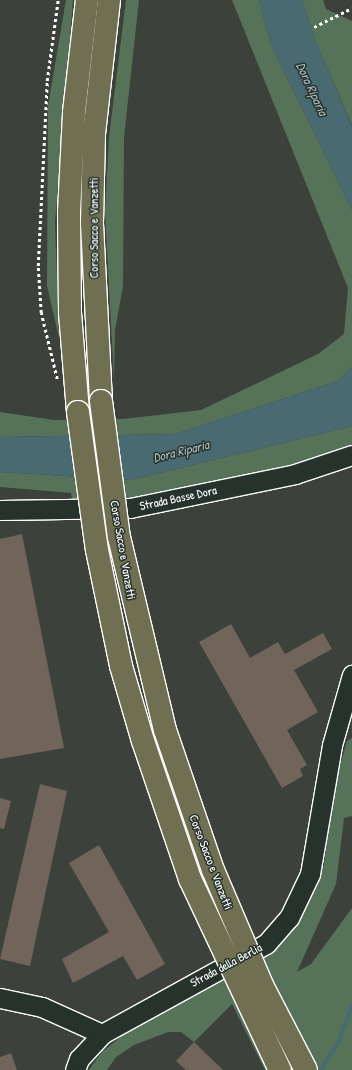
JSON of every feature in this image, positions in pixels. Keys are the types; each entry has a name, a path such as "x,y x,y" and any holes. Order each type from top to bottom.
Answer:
{"main road":[{"name":"Corso Sacco e Vanzetti","path":"86,0 74,112 69,212 70,312 78,412 97,550 122,666 143,741 190,879 280,1070"},
{"name":"Corso Sacco e Vanzetti","path":"109,0 94,134 92,223 101,401 119,537 165,730 219,884 260,980 306,1070"}],"street":[{"name":"Strada Basse Dora","path":"0,510 130,508 295,474 352,455"},
{"name":"Strada della Berlia","path":"75,1070 82,1054 102,1034 266,944 278,932 310,874 344,728 352,675"},
{"path":"0,998 42,1007 102,1034"}],"path":[{"path":"58,0 46,89 38,266 41,313 58,385"},
{"path":"314,27 352,8"}],"green space":[{"path":"66,0 73,0 55,223 59,338 47,286 48,106"},
{"path":"126,0 139,0 124,137 123,286 115,330 114,380 105,213 109,137"},
{"path":"232,0 259,0 271,45 352,210 352,367 338,381 175,434 0,437 0,412 54,420 123,419 201,410 318,354 344,334 348,288"},
{"path":"302,0 323,0 326,9 352,21 352,125 315,40"},
{"path":"352,426 352,447 291,467 129,500 72,499 71,493 0,487 0,472 131,480"},
{"path":"352,738 352,816 344,818 336,884 297,972 311,964 352,908 352,1070 265,1070 232,1004 194,1042 181,1032 168,1032 134,1045 116,1057 107,1070 89,1070 102,1052 142,1020 301,914 324,865 334,787 347,741"}],"water":[{"name":"Dora Riparia","path":"259,0 302,0 315,40 352,126 352,210 271,45"},
{"name":"Dora Riparia","path":"352,367 352,426 131,480 0,472 0,437 175,434 338,381"}],"building":[{"path":"22,534 64,748 0,759 0,539"},
{"path":"231,624 250,658 278,642 285,654 323,633 332,649 294,670 318,712 287,730 307,765 300,769 303,776 282,788 199,642"},
{"path":"40,784 67,791 30,966 0,959"},
{"path":"0,798 11,801 4,829 0,828"},
{"path":"99,845 165,964 137,980 123,956 73,983 62,959 109,932 69,863"},
{"path":"194,1042 223,1070 186,1070 176,1061"},
{"path":"11,1053 17,1070 0,1070 0,1057"}],"waterway":[{"path":"321,1070 338,1043 352,1006"}]}
